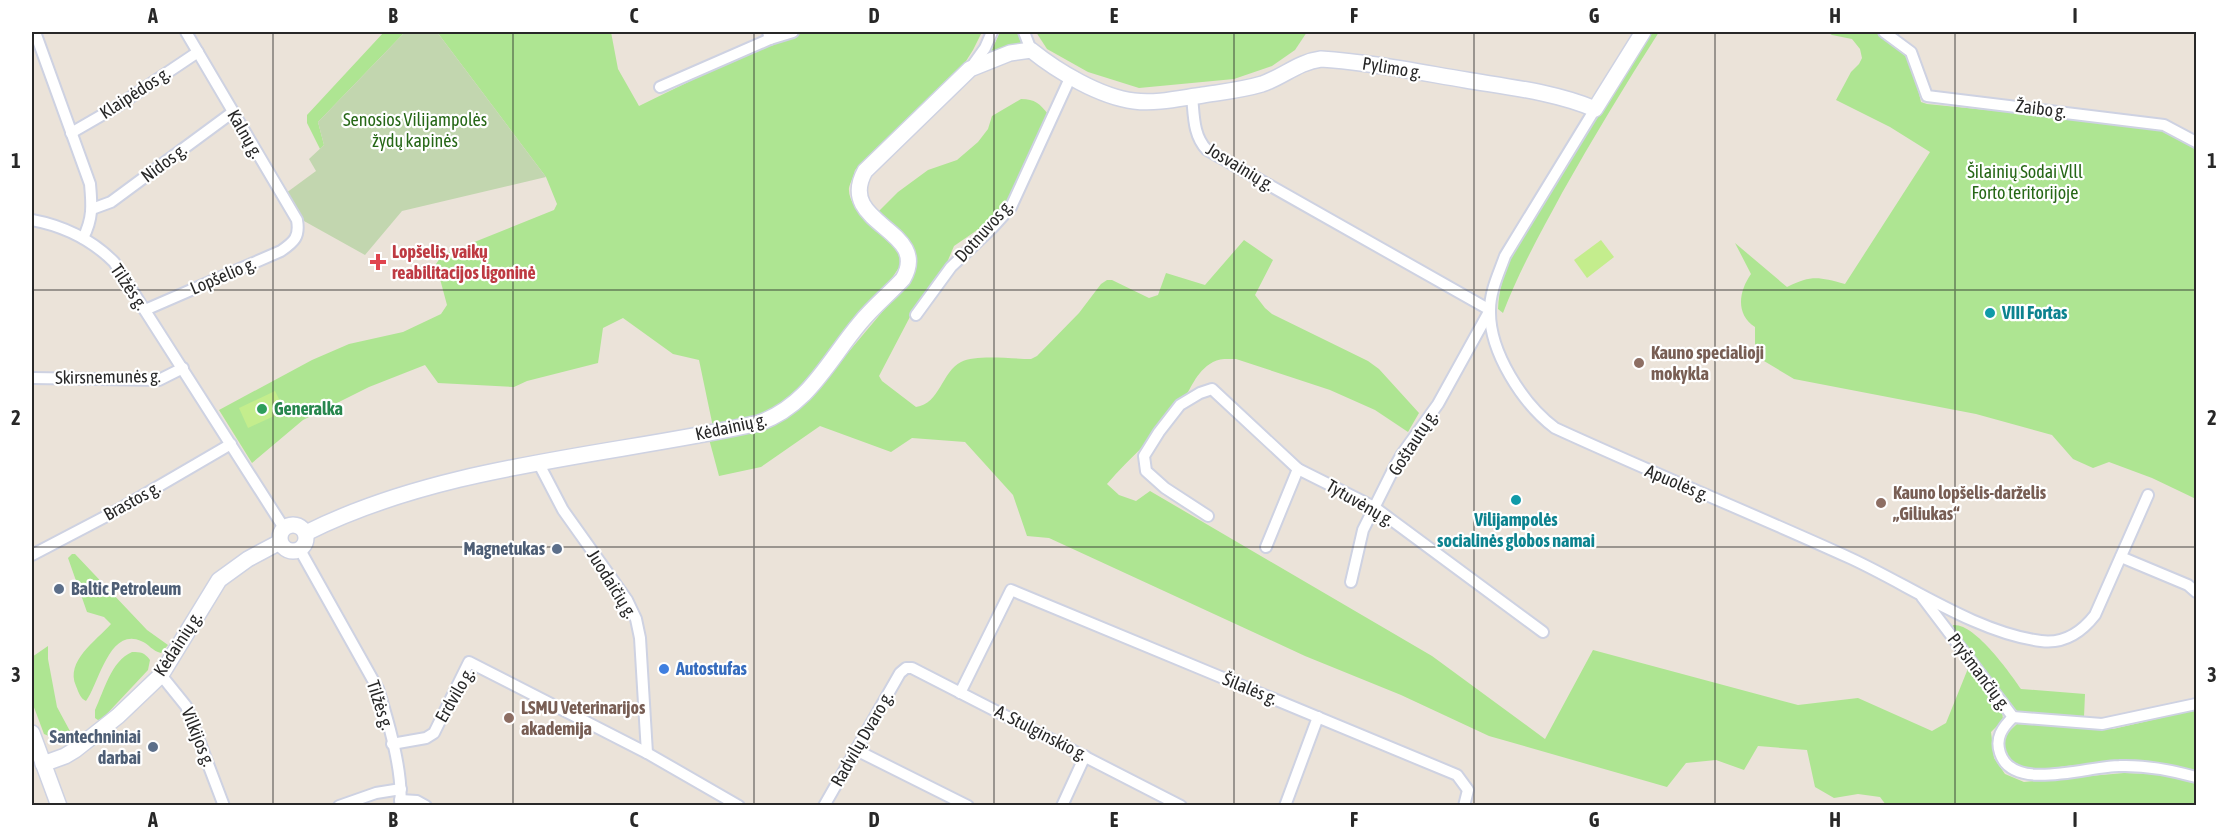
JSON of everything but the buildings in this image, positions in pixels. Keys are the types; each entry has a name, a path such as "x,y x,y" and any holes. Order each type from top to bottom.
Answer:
{"main road":[{"name":"Apuolės g.","path":"1595,109 1643,32"},
{"path":"970,69 1010,53 1031,50 1071,76 1100,91 1132,101 1192,96"},
{"name":"Pylimo g.","path":"1192,96 1261,84 1304,63 1321,59 1498,85 1569,100 1595,109"},
{"name":"Kėdainių g.","path":"306,533 408,494 453,482 748,426 776,417 793,406 861,321 907,272 908,254 904,246 870,215 860,202 860,180 872,163 970,69"},
{"path":"294,524 306,533 306,543 300,550 291,551 283,546 282,535 294,524"},
{"name":"Kėdainių g.","path":"38,756 65,756 117,716 161,675 219,580 282,535"},
{"path":"32,733 38,756 59,806"}],"street":[{"path":"35,32 90,184 91,220 83,237"},
{"name":"Kalnų g.","path":"186,32 297,220 298,237"},
{"path":"660,87 769,35 793,32"},
{"path":"970,69 985,48 992,32"},
{"path":"1024,32 1031,50"},
{"name":"Žaibo g.","path":"1884,32 1911,52 1927,96 2164,125 2196,142"},
{"name":"Klaipėdos g.","path":"71,133 198,52"},
{"path":"32,58 43,54"},
{"name":"Dotnuvos g.","path":"916,315 951,267 1011,207 1071,76"},
{"name":"Josvainių g.","path":"1192,96 1196,133 1199,141 1207,150 1490,310"},
{"name":"Apuolės g.","path":"1595,109 1505,256 1495,282 1490,310 1501,355 1512,377 1535,412 1555,428 1852,559 2002,633 2043,641 2067,639 2085,628 2095,615 2148,495"},
{"name":"Nidos g.","path":"92,209 111,202 233,112"},
{"name":"Tilžės g.","path":"32,220 57,226 83,237 100,248 114,262 231,444 282,535"},
{"name":"Lopšelio g.","path":"146,310 281,251 298,237"},
{"name":"Goštautų g.","path":"1351,582 1363,530 1374,507 1402,454 1438,404 1490,310"},
{"name":"Skirsnemunės g.","path":"32,378 159,380 183,368"},
{"name":"Tytuvėnų g.","path":"1209,516 1165,488 1146,471 1144,456 1180,405 1212,388 1298,469 1374,507 1543,632"},
{"name":"Brastos g.","path":"32,555 116,511 231,444"},
{"name":"Juodaičių g.","path":"539,464 563,510 627,600 636,619 640,638 647,753"},
{"path":"1266,547 1298,469"},
{"name":"Tilžės g.","path":"300,550 371,675 386,712 400,798"},
{"path":"2121,557 2188,585 2196,592"},
{"name":"Šilalės g.","path":"960,693 1011,590 1457,775 1468,790 1464,806"},
{"name":"Pryšmančių g.","path":"1920,594 2013,717 2102,724 2196,704"},
{"name":"Erdvilo g.","path":"392,744 426,738 434,733 470,662 647,753 739,806"},
{"name":"A. Stulginskio g.","path":"900,673 906,668 912,669 1181,806"},
{"name":"Radvilų Dvaro g.","path":"824,806 900,673"},
{"name":"Vilkijos g.","path":"161,675 186,706 224,806"},
{"path":"1285,806 1318,717"},
{"path":"2013,717 2002,728 1997,744 2002,759 2007,765 2012,770 2026,775 2045,775 2117,765 2166,770 2196,777"},
{"path":"856,750 968,806"},
{"path":"1062,806 1085,756"},
{"path":"339,806 375,793 417,801 426,806"}],"green space":[{"path":"384,32 405,32 318,122 324,145 320,149 307,123 307,115"},
{"name":"Senosios Vilijampolės žydų kapinės","path":"405,32 437,32 546,177 402,211 365,255 304,221 286,193 316,171 309,159 324,145 318,122"},
{"path":"437,32 611,32 618,69 639,106 766,44 799,32 982,32 956,77 855,170 849,188 854,205 868,223 899,251 900,266 884,290 799,391 771,410 748,419 713,427 699,360 673,354 623,318 603,328 598,363 527,381 514,387 438,383 425,365 369,387 303,420 252,463 219,410 312,360 349,344 403,332 441,314 447,305 436,264 442,255 554,210 557,204 546,177"},
{"path":"1000,32 1019,32 1022,44 990,54"},
{"path":"1036,32 1307,32 1295,50 1272,66 1234,79 1139,88 1088,72 1047,49"},
{"path":"1651,32 1659,32 1562,193 1523,267 1503,313 1498,309 1500,291 1520,238"},
{"name":"VIII Fortas","path":"1827,32 1898,32 1913,68 1921,102 1927,104 2127,124 2171,133 2196,148 2196,499 2152,478 2109,462 2093,468 2073,459 2052,435 1976,414 1794,379 1764,361 1755,347 1755,327 1744,316 1742,309 1742,295 1751,274 1735,243 1787,287 1815,278 1845,284 1930,152 1890,127 1836,100 1851,72 1862,58 1860,49 1852,39"},
{"path":"1021,99 1037,103 1048,114 1016,187 1005,204 986,224 954,246 946,265 913,311 879,376 882,381 916,407 924,405 936,394 949,372 961,362 976,358 1031,359 1037,356 1107,280 1112,280 1149,298 1158,295 1166,273 1205,285 1244,240 1273,260 1255,295 1265,308 1272,314 1368,361 1379,369 1419,413 1408,432 1375,410 1330,390 1236,359 1218,360 1202,371 1172,416 1107,484 1119,495 1136,501 1150,491 1432,656 1545,739 1593,650 1798,705 1858,698 1932,731 1946,723 1969,666 2002,710 2003,720 1991,732 1994,758 2005,774 2024,782 2124,773 2174,775 2196,781 2196,805 1886,805 1880,797 1858,794 1834,798 1815,787 1807,750 1758,746 1744,770 1716,760 1686,763 1667,787 1489,736 1401,695 1305,656 1049,538 1027,536 1013,495 965,442 912,438 891,452 820,426 761,467 719,476 709,439 770,428 788,416 814,393 904,286 911,271 877,213 898,192 928,170 957,160 978,142 988,129 992,116"},
{"path":"1601,240 1614,257 1587,278 1574,260"},
{"name":"Generalka","path":"275,391 285,411 248,428 239,408"},
{"path":"75,554 147,630 168,645 161,653 141,641 130,639 121,642 106,659 86,701 81,697 76,686 75,668 84,652 111,624 104,617 87,612 68,558"},
{"path":"1953,625 1962,627 1981,640 2021,689 2085,694 2084,717 2019,712 1952,631"},
{"path":"48,646 48,659 57,707 71,733 61,741 44,734 32,702 32,657"},
{"path":"132,652 142,653 148,657 150,660 148,670 103,718 98,720 95,718 95,710 113,669"},
{"path":"2196,710 2196,773 2179,766 2136,761 2026,771 2009,758 2002,738 2017,724 2113,729"}],"place":[{"name":"Lopšelis, vaikų reabilitacijos ligoninė","path":"378,262"},
{"name":"VIII Fortas","path":"1990,313"},
{"name":"Kauno specialioji mokykla","path":"1639,363"},
{"name":"Generalka","path":"262,409"},
{"name":"Vilijampolės socialinės globos namai","path":"1516,500"},
{"name":"Kauno lopšelis-darželis „Giliukas“","path":"1881,503"},
{"name":"Magnetukas","path":"557,549"},
{"name":"Baltic Petroleum","path":"59,589"},
{"name":"Autostufas","path":"664,669"},
{"name":"LSMU Veterinarijos akademija","path":"509,718"},
{"name":"Santechniniai darbai","path":"153,747"}],"park label":[{"name":"Šilainių Sodai Vlll Forto teritorijoje","path":"2025,182"}]}
